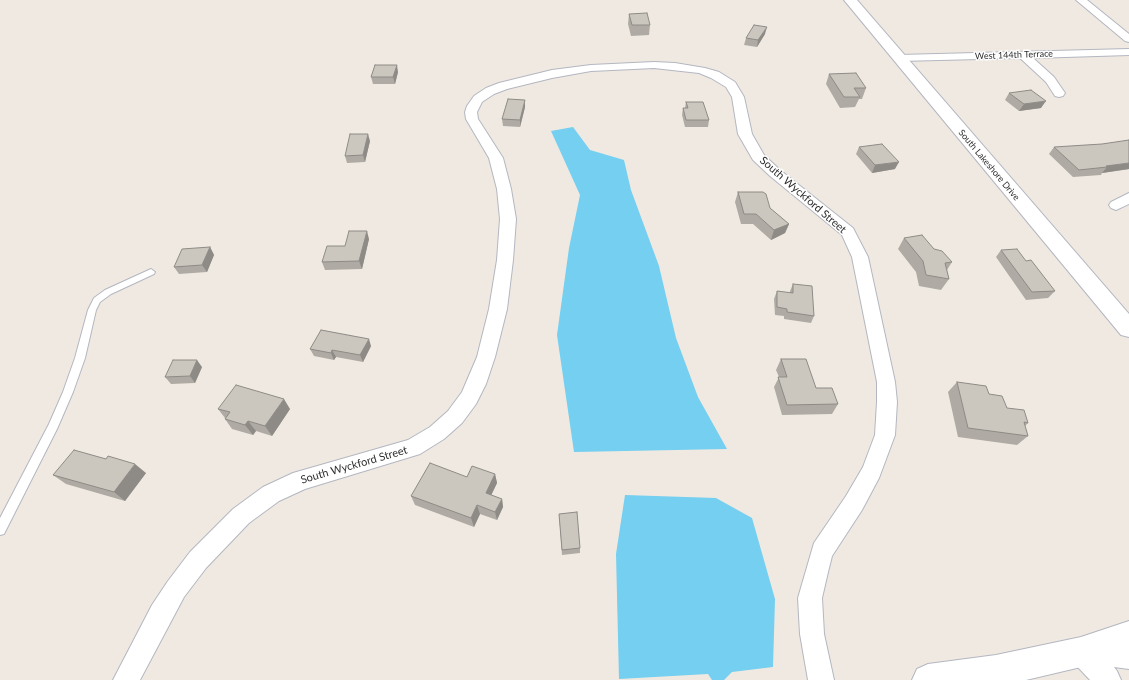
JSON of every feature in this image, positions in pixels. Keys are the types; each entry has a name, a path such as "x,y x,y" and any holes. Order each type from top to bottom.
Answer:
{"street":[{"name":"South Lakeshore Drive","path":"850,0 1129,329"},
{"path":"1081,0 1129,38"},
{"name":"West 144th Terrace","path":"900,58 1129,52"},
{"path":"1022,55 1050,80 1059,93"},
{"name":"South Wyckford Street","path":"126,680 176,589 198,560 241,516 271,494 301,480 413,448 437,433 455,417 469,398 486,357 498,309 505,260 508,219 504,189 496,158 472,119 471,112 478,99 490,91 503,86 552,74 598,68 654,65 701,70 715,75 731,85 738,96 745,134 758,156 775,173 848,232 860,256 868,288 886,382 887,402 885,435 872,471 854,503 822,551 816,572 810,598 812,634 821,680"},
{"path":"928,680 996,671 1082,652 1129,636"},
{"path":"1082,652 1129,656"},
{"path":"1082,652 1108,680"}],"lane":[{"path":"0,530 53,426 68,392 80,358 92,310 97,300 108,292 151,272"}],"water":[{"path":"573,127 590,150 624,160 631,190 659,266 676,338 698,397 727,449 574,452 557,335 569,248 580,195 551,131"},
{"path":"625,495 716,498 752,518 775,599 773,667 732,672 724,680 712,680 708,674 619,679 616,554"}],"building":[{"path":"647,13 650,25 632,25 629,14"},
{"path":"754,25 767,27 758,40 746,38"},
{"path":"375,65 397,65 393,77 371,77"},
{"path":"856,73 866,88 854,88 860,97 844,97 829,74"},
{"path":"1031,90 1046,101 1024,104 1009,93"},
{"path":"508,99 525,100 520,120 502,119"},
{"path":"686,102 703,102 709,120 686,120 683,108 688,108"},
{"path":"350,134 368,134 363,155 345,156"},
{"path":"1129,140 1129,163 1079,170 1054,147 1102,144"},
{"path":"882,144 899,162 875,165 859,147"},
{"path":"738,192 763,192 766,194 770,208 789,224 774,230 756,214 744,214"},
{"path":"349,231 367,231 359,261 322,262 327,246 345,246"},
{"path":"922,235 934,249 942,251 952,262 945,263 949,279 926,275 923,261 904,238"},
{"path":"210,247 202,265 174,267 182,249"},
{"path":"1017,249 1026,261 1031,260 1055,291 1032,292 1001,250"},
{"path":"793,284 812,286 814,316 787,312 787,309 777,307 777,291 793,293"},
{"path":"321,330 369,339 360,355 332,350 331,353 310,349"},
{"path":"781,359 806,359 816,388 832,388 838,404 787,405 778,377 787,377"},
{"path":"173,360 197,360 190,376 165,377"},
{"path":"957,382 986,386 989,394 1002,396 1007,408 1024,410 1028,423 1024,422 1028,436 968,428"},
{"path":"236,385 284,399 265,426 248,421 245,425 225,419 230,412 218,409"},
{"path":"74,450 106,459 108,456 135,464 114,492 53,475"},
{"path":"430,463 467,477 472,466 495,474 486,493 502,499 495,512 477,505 471,518 411,496"},
{"path":"577,512 580,548 562,550 559,514"}]}
